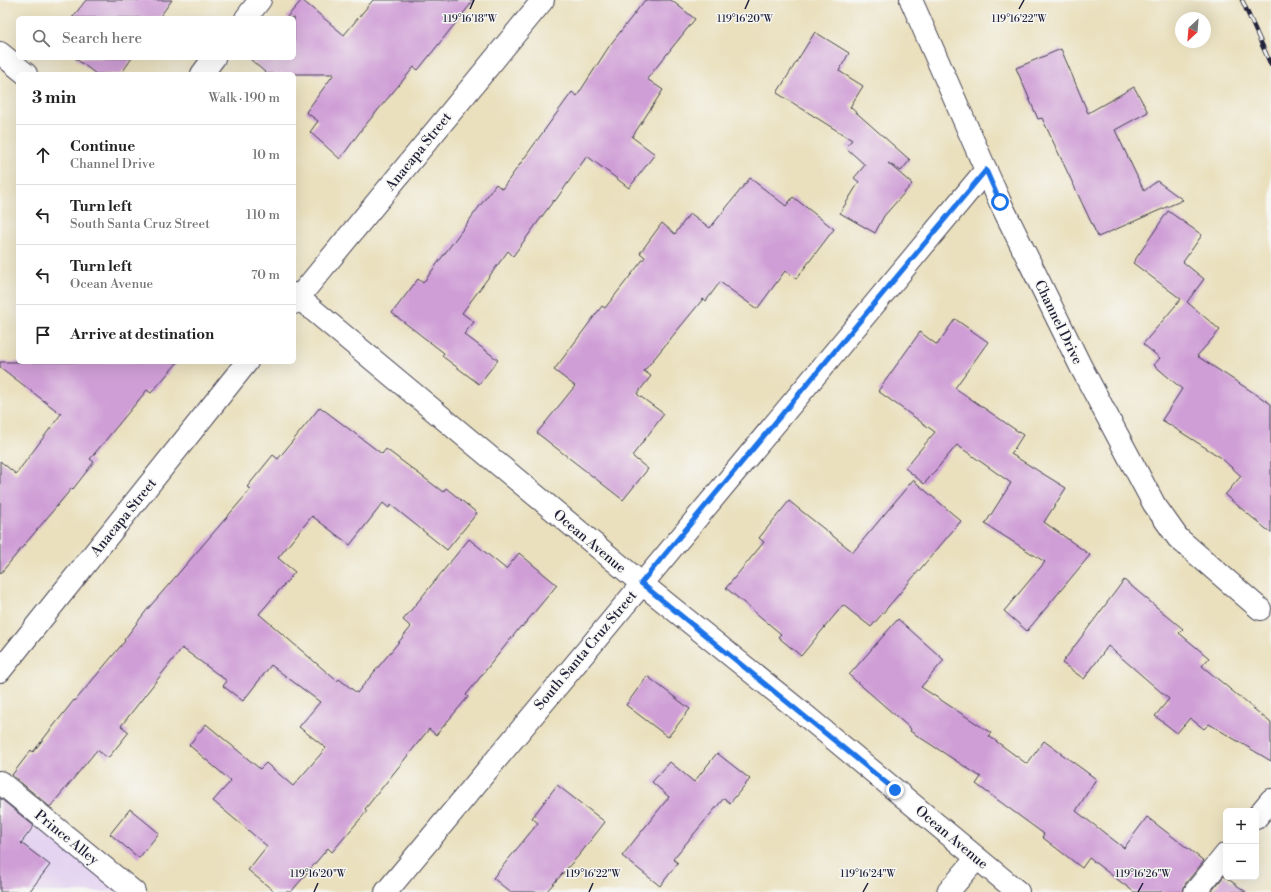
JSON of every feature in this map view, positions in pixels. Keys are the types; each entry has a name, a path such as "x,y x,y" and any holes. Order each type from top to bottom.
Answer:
{"street":[{"path":"248,16 260,0"},
{"name":"Anacapa Street","path":"296,297 543,0"},
{"name":"Channel Drive","path":"911,0 986,170 1077,360 1154,504 1178,538 1260,609"},
{"path":"0,53 24,72"},
{"path":"204,72 212,60"},
{"name":"South Santa Cruz Street","path":"386,892 641,583 986,170"},
{"name":"Ocean Avenue","path":"296,299 1018,892"},
{"name":"Anacapa Street","path":"0,671 245,364"},
{"name":"Prince Alley","path":"0,782 134,892"},
{"path":"1259,814 1271,800"},
{"path":"948,892 977,858"},
{"path":"1195,892 1223,858"}],"shaded area":[{"path":"0,782 134,892 0,892"}],"building":[{"path":"86,0 172,0 160,16 74,16"},
{"path":"302,0 344,35 373,0 474,0 418,70 414,67 362,129 340,159 310,132 318,121 306,112 334,74 265,72 251,60 296,60 296,16 288,16"},
{"path":"645,0 671,0 695,19 647,79 663,90 632,137 655,154 629,188 587,156 513,256 508,251 462,313 474,322 464,334 498,360 479,384 442,356 444,353 392,313 418,279 423,283 496,184 502,189 572,92 577,96 610,45"},
{"path":"815,32 849,53 839,71 863,86 850,107 910,160 901,171 888,163 912,184 884,216 875,233 840,213 859,182 854,178 865,165 845,147 852,140 777,93"},
{"path":"1061,49 1088,113 1134,87 1148,112 1115,130 1144,191 1157,181 1183,200 1098,237 1042,118 1038,119 1016,68"},
{"path":"78,60 131,60 122,72 93,72"},
{"path":"750,178 786,206 793,197 834,229 796,279 785,271 757,309 720,282 706,301 703,299 644,371 651,376 637,394 664,414 632,456 648,469 623,500 537,433 575,386 554,370 602,306 605,308 645,257 640,253 662,223 675,234 690,213 710,228"},
{"path":"1168,211 1202,235 1183,262 1204,279 1187,302 1220,330 1197,356 1271,404 1271,533 1225,495 1241,476 1220,457 1162,420 1182,389 1154,365 1160,358 1143,344 1181,299 1133,263"},
{"path":"955,319 988,342 955,388 1023,435 1011,454 1066,488 1044,522 1090,555 1027,631 1004,611 1045,562 985,524 1011,483 957,445 924,484 905,468 935,432 878,391 920,332 937,345"},
{"path":"0,362 16,362 16,364 176,364 151,393 147,390 90,459 94,462 73,489 72,488 0,574 0,461 16,474 61,414 0,367"},
{"path":"320,407 382,454 386,449 443,492 446,488 477,513 447,550 391,505 389,508 383,503 350,545 312,516 278,558 295,572 259,614 337,681 339,679 357,693 411,627 403,620 469,539 506,569 519,553 557,585 522,627 521,626 466,695 468,697 436,735 429,729 365,809 367,811 332,852 328,848 291,892 275,892 248,870 267,846 213,801 231,781 189,745 206,724 260,769 266,763 293,786 326,748 299,727 320,702 271,665 243,701 223,686 227,681 182,648 121,726 129,732 108,758 97,750 50,807 12,775 31,750 33,752 74,700 75,701 125,641 124,640 146,611 251,489 247,487 273,455 278,459"},
{"path":"913,480 961,521 871,627 843,605 801,656 778,637 781,634 726,588 764,542 759,538 789,501 853,552"},
{"path":"1124,580 1183,629 1179,633 1209,658 1202,666 1271,723 1271,761 1209,724 1204,729 1190,718 1177,733 1155,716 1169,699 1108,646 1084,679 1062,663"},
{"path":"898,619 944,660 921,687 991,733 989,736 1027,764 1044,741 1096,779 1076,811 1124,848 1147,817 1204,861 1185,884 1183,892 1134,892 1089,858 1082,868 1042,837 1044,834 976,784 981,777 910,731 911,729 849,675"},
{"path":"647,676 690,709 668,737 626,705"},
{"path":"717,753 750,779 730,803 724,798 673,859 678,863 660,886 622,856 669,797 652,782 670,762 694,782"},
{"path":"557,785 605,822 580,854 546,892 510,892 493,878 538,823 532,818"},
{"path":"0,798 34,826 21,843 50,865 29,892 0,892"},
{"path":"130,809 159,833 139,858 110,834"},
{"path":"1223,877 1223,880 1230,880 1246,892 1211,892"}],"railway":[{"path":"1242,0 1271,65"}],"route":[{"path":"895,790 641,583 986,170 1000,202"}]}
